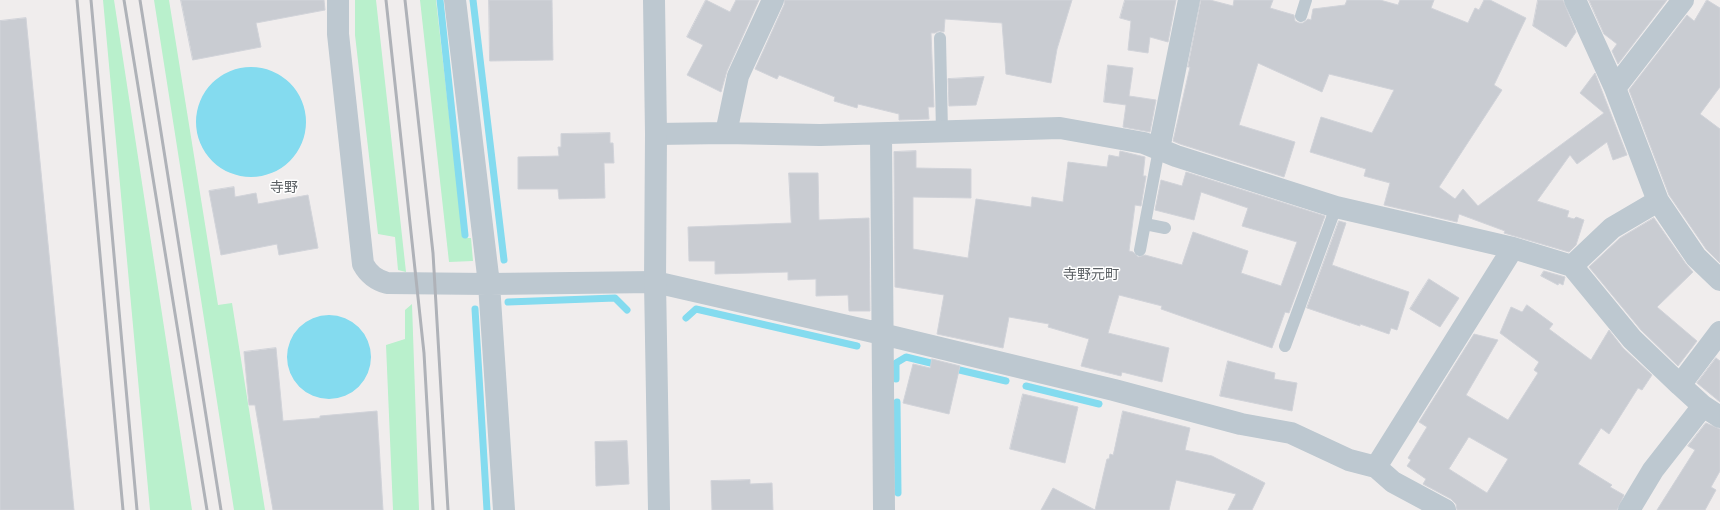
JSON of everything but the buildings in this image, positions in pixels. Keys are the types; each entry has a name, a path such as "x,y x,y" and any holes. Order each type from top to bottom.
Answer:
{"street":[{"path":"338,0 338,34 363,264 372,276 379,281 387,283 489,284 655,282 882,334 1114,390 1241,424 1292,433 1349,460 1376,467 1393,482 1445,510"},
{"path":"455,0 489,284 504,510"},
{"path":"654,0 656,134 655,282 659,510"},
{"path":"726,133 738,76 773,0"},
{"path":"1159,149 1189,0"},
{"path":"1575,0 1615,88 1658,201 1696,257 1720,280"},
{"path":"1615,88 1684,0"},
{"path":"656,134 726,133 820,135 1060,128 1144,143 1176,156 1336,207 1513,248 1572,266 1632,339 1680,385 1712,412 1653,470 1629,510"},
{"path":"882,134 882,334 885,510"},
{"path":"1572,266 1612,228 1658,201"},
{"path":"1376,467 1513,248"},
{"path":"1680,385 1720,332"}],"lane":[{"path":"1301,16 1306,0"},
{"path":"940,38 942,132"},
{"path":"1140,250 1159,149"},
{"path":"1285,346 1336,207"},
{"path":"1145,224 1165,228"}],"green space":[{"path":"103,0 114,0 192,510 150,510"},
{"path":"154,0 169,0 218,305 232,303 265,510 234,510"},
{"path":"355,0 376,0 406,272 398,270 395,237 378,234 355,35"},
{"path":"420,0 436,0 463,238 471,238 473,261 449,262"},
{"path":"412,304 419,510 393,510 386,345 405,339 405,310"}],"water":[{"path":"251,67 272,71 282,76 290,83 297,91 302,101 306,122 302,143 297,153 290,161 282,168 272,173 251,177 230,173 220,168 212,161 205,153 200,143 196,122 200,101 205,91 212,83 220,76 230,71"},
{"path":"321,315 337,315 353,322 364,333 371,349 371,365 368,373 359,387 353,392 337,399 321,399 305,392 294,381 287,365 287,349 294,333 305,322"}],"waterway":[{"path":"440,0 465,235"},
{"path":"473,0 504,260"},
{"path":"508,302 615,298 627,310"},
{"path":"475,309 487,510"},
{"path":"686,318 696,309 857,346"},
{"path":"896,379 896,363 906,357 939,365"},
{"path":"951,368 1006,381"},
{"path":"1026,386 1099,404"},
{"path":"897,402 898,493"}],"railway":[{"path":"77,0 123,510"},
{"path":"91,0 137,510"},
{"path":"124,0 207,510"},
{"path":"140,0 221,510"},
{"path":"386,0 424,353 433,510"},
{"path":"405,0 433,253 448,510"}],"district":[{"name":"寺野","path":"284,187"},
{"name":"寺野元町","path":"1091,274"}]}
